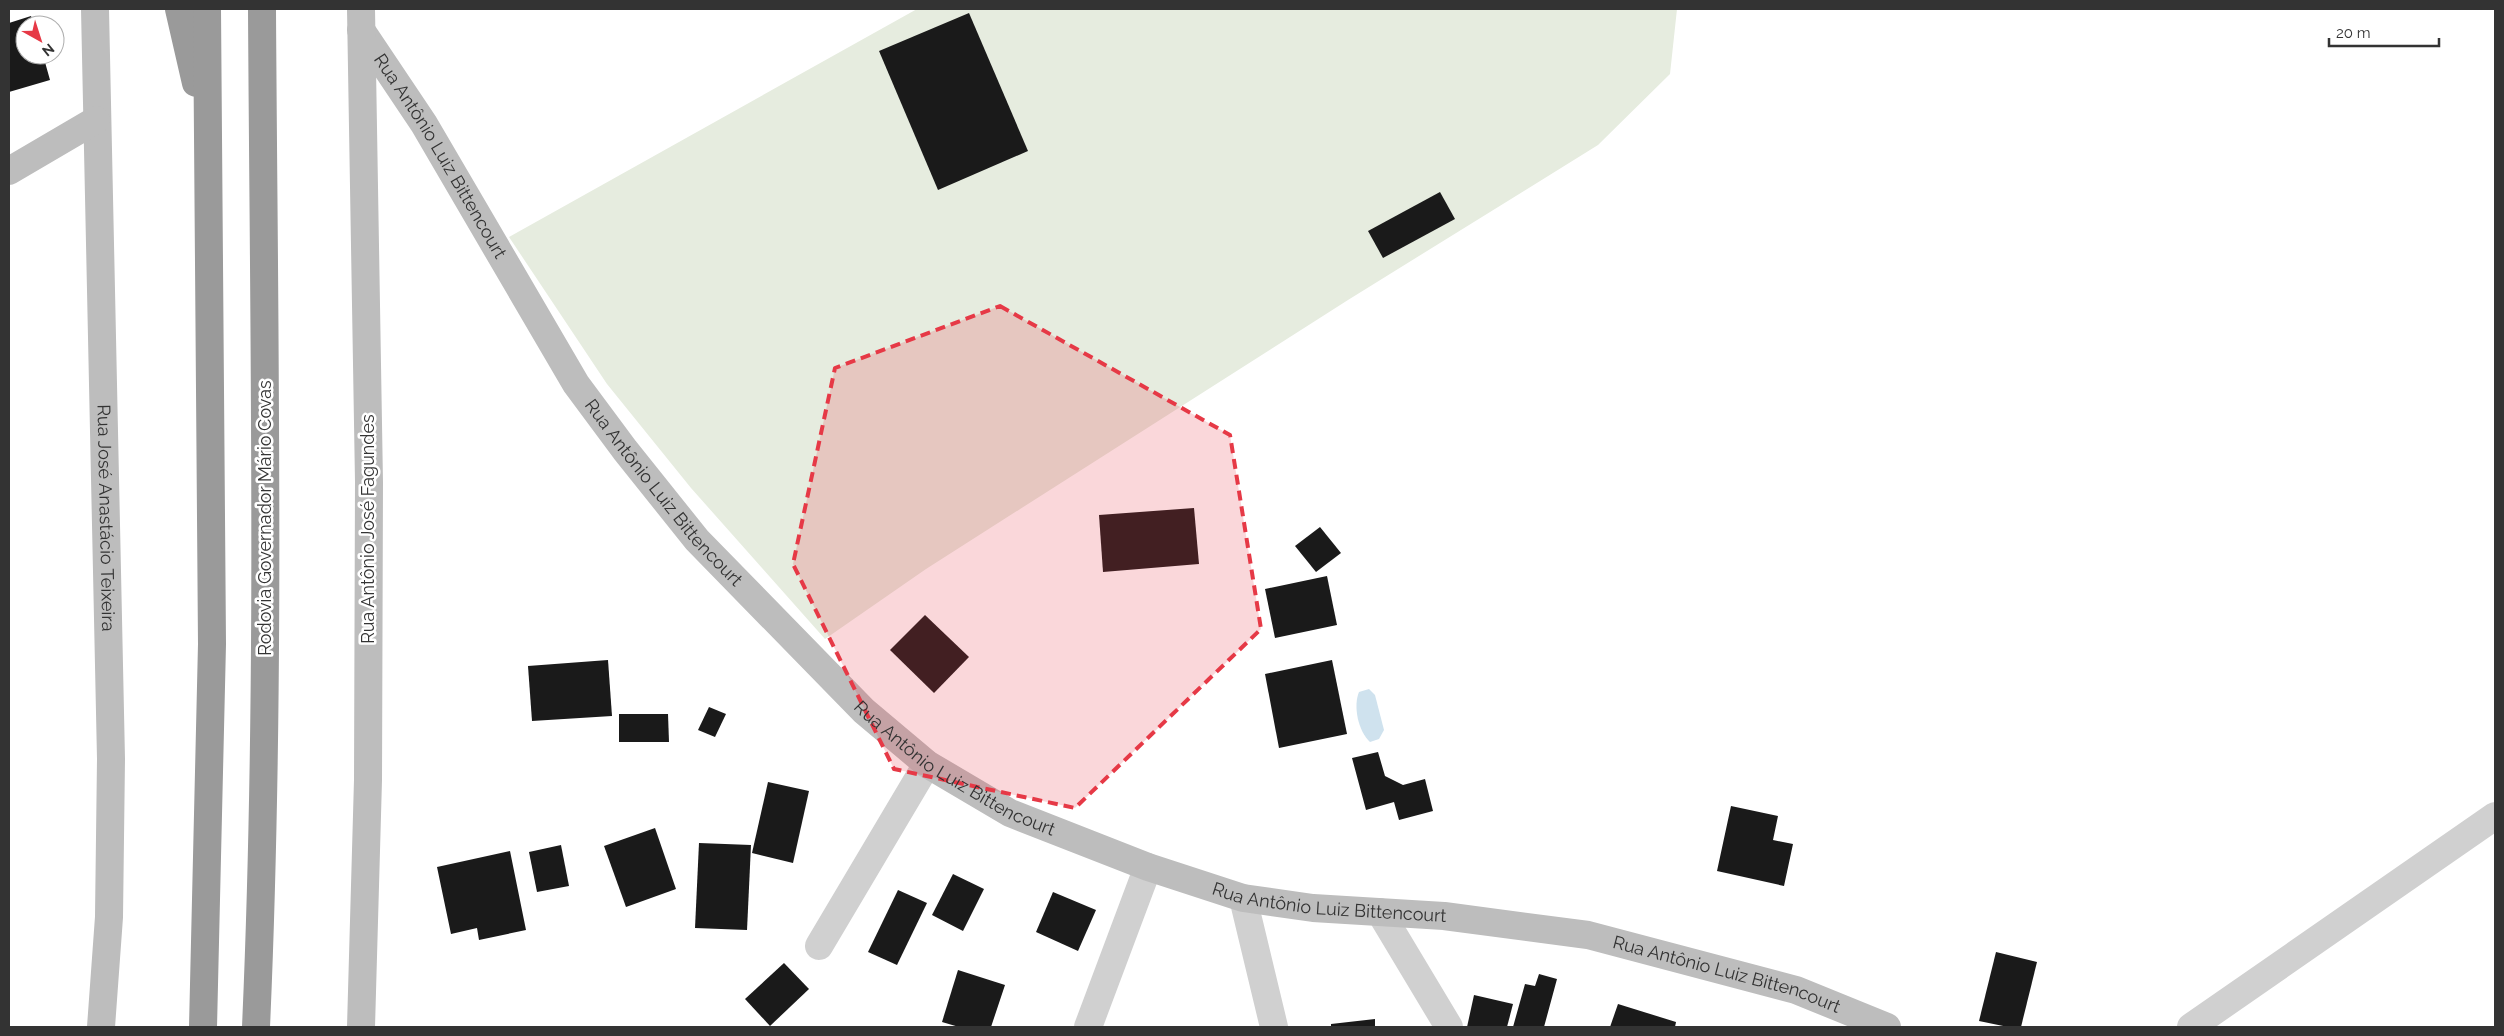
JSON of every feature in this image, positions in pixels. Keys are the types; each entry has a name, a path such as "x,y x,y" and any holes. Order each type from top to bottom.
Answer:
{"highway":[{"path":"179,9 208,131"},
{"path":"203,1027 209,834 212,624 207,9"},
{"name":"Rodovia Governador Mário Covas","path":"256,1027 264,784 266,612 262,9"}],"street":[{"name":"Rua José Anastácio Teixeira","path":"95,9 111,759 109,917 102,1027"},
{"name":"Rua Antônio Luiz Bittencourt","path":"361,19 576,384 625,450 697,540 864,711 927,764 1010,812 1148,867 1243,898 1313,908 1444,916 1588,935 1796,990 1887,1027"},
{"name":"Rua Antônio José Fagundes","path":"361,19 369,482 368,780 361,1027"},
{"path":"9,171 96,120"},
{"path":"819,946 927,764"},
{"path":"2190,1027 2495,816"},
{"path":"1088,1027 1148,867"},
{"path":"1243,898 1274,1027"},
{"path":"1380,912 1449,1027"}],"highlighted area":[{"path":"1000,306 1230,435 1261,629 1075,808 894,769 793,564 835,368"}],"shaded area":[{"path":"917,9 1677,9 1670,74 1598,145 1348,300 926,569 825,639 691,488 607,384 509,237"}],"water":[{"path":"1369,689 1375,695 1384,730 1379,739 1370,742 1362,732 1356,704 1359,692"}],"building":[{"path":"969,13 1028,151 938,190 879,51"},
{"path":"15,21 15,65 46,65 50,80 9,92 9,23"},
{"path":"1440,192 1455,219 1383,258 1368,231"},
{"path":"1194,508 1199,564 1103,572 1099,515"},
{"path":"1320,527 1341,553 1316,572 1295,546"},
{"path":"1327,576 1337,625 1275,638 1265,589"},
{"path":"925,615 969,657 934,693 890,650"},
{"path":"608,660 612,716 532,721 528,666"},
{"path":"1332,660 1347,734 1279,748 1265,674"},
{"path":"709,707 726,714 715,737 698,730"},
{"path":"619,714 668,714 669,742 619,742"},
{"path":"1378,752 1385,776 1403,785 1425,779 1433,811 1399,820 1394,802 1366,810 1352,758"},
{"path":"768,782 809,791 793,863 752,853"},
{"path":"1731,806 1778,816 1773,840 1793,844 1784,886 1717,871"},
{"path":"655,828 676,889 626,907 604,846"},
{"path":"699,843 751,845 747,930 695,928"},
{"path":"561,845 569,886 537,892 529,852"},
{"path":"510,851 526,930 479,940 477,928 451,934 437,867"},
{"path":"953,874 984,889 963,931 932,915"},
{"path":"898,890 927,903 897,965 868,952"},
{"path":"1053,892 1096,910 1078,951 1036,932"},
{"path":"1996,952 2037,962 2021,1027 2008,1027 1979,1021"},
{"path":"784,963 809,989 770,1026 745,999"},
{"path":"958,970 1005,985 991,1027 959,1027 942,1022"},
{"path":"1539,974 1557,979 1544,1027 1513,1027 1525,984 1535,986"},
{"path":"1474,995 1513,1004 1507,1027 1467,1027"},
{"path":"1618,1004 1676,1022 1675,1027 1610,1027"},
{"path":"1375,1019 1375,1027 1331,1027 1331,1024"}]}
